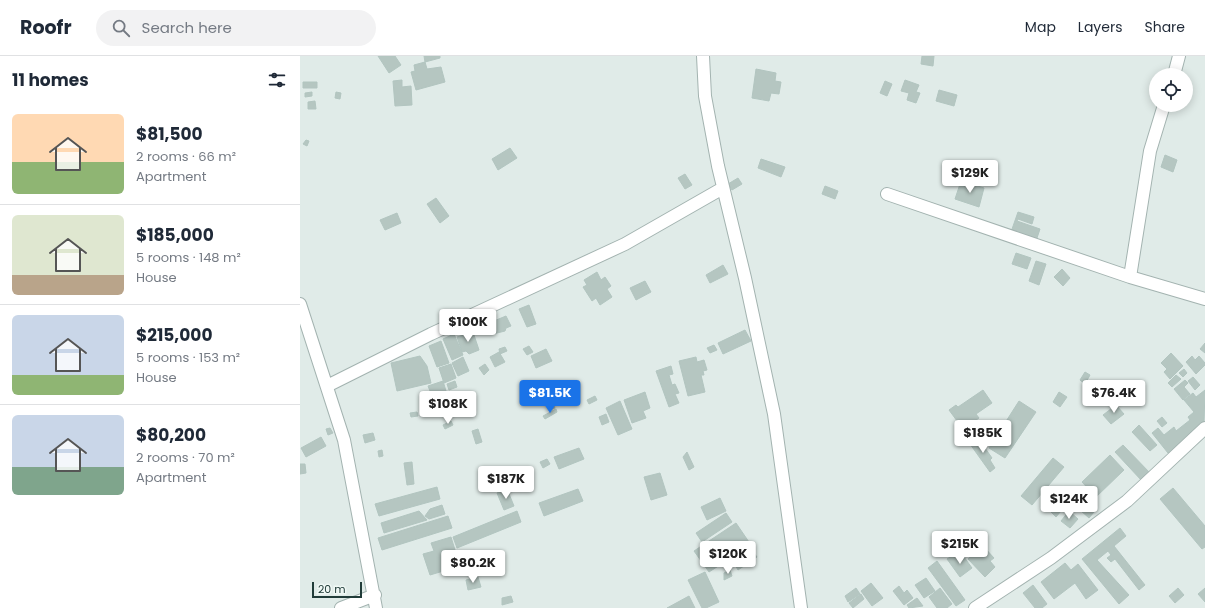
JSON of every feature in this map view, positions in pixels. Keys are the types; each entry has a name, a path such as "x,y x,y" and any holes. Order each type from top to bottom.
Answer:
{"street":[{"path":"703,56 705,96 723,188 774,414 801,608"},
{"path":"1176,68 1180,56"},
{"path":"1130,277 1150,151 1162,112"},
{"path":"327,386 431,334 626,244 723,188"},
{"path":"887,194 1130,277 1205,299"},
{"path":"300,304 344,440 375,595 376,608"},
{"path":"975,608 1051,558 1127,501 1205,428"},
{"path":"341,608 375,595"}],"building":[{"path":"378,56 395,56 401,65 389,73"},
{"path":"424,56 440,56 440,58 425,62"},
{"path":"922,56 934,56 933,66 921,64"},
{"path":"425,62 427,69 441,67 445,82 416,90 411,72 415,71 414,65"},
{"path":"756,69 776,73 775,81 781,82 779,94 771,93 769,101 752,98"},
{"path":"402,80 402,87 411,86 412,105 395,106 393,81"},
{"path":"905,80 919,85 916,92 920,93 916,103 907,100 909,93 901,91"},
{"path":"885,81 892,84 887,96 880,93"},
{"path":"303,82 317,82 317,88 303,88"},
{"path":"939,90 957,95 954,106 936,101"},
{"path":"312,92 312,96 305,97 305,93"},
{"path":"336,92 341,93 340,99 335,98"},
{"path":"315,101 316,109 308,109 308,102"},
{"path":"306,140 309,141 307,146 303,144"},
{"path":"510,148 517,158 498,170 492,159"},
{"path":"1165,155 1177,160 1173,172 1161,167"},
{"path":"761,159 785,167 781,177 758,168"},
{"path":"982,163 992,166 990,173 981,171"},
{"path":"685,174 692,185 685,189 678,178"},
{"path":"738,178 742,184 732,190 728,184"},
{"path":"961,181 984,188 979,207 955,199"},
{"path":"825,186 838,191 835,199 822,194"},
{"path":"436,198 449,216 440,223 427,204"},
{"path":"1018,212 1034,217 1032,224 1018,219 1017,221 1040,229 1036,241 1011,232"},
{"path":"397,213 401,223 385,230 380,220"},
{"path":"1016,253 1031,258 1027,269 1012,264"},
{"path":"1036,261 1046,264 1039,285 1029,281"},
{"path":"723,265 728,274 710,283 706,275"},
{"path":"1062,269 1070,278 1063,286 1054,277"},
{"path":"597,272 601,280 605,277 611,286 607,289 612,297 600,305 596,298 592,301 583,287 587,285 584,280"},
{"path":"645,281 651,292 636,300 630,288"},
{"path":"529,305 536,324 527,327 519,309"},
{"path":"506,316 511,326 506,328 505,331 493,334 489,323"},
{"path":"745,330 751,341 723,354 718,343"},
{"path":"473,332 479,350 469,354 466,351 462,352 457,337"},
{"path":"454,334 463,355 452,360 443,339"},
{"path":"441,341 449,363 437,367 429,346"},
{"path":"1205,343 1205,353 1200,349"},
{"path":"714,345 717,350 710,353 707,348"},
{"path":"529,346 533,352 527,355 523,349"},
{"path":"505,347 507,351 500,354 499,349"},
{"path":"546,349 552,361 536,368 531,356"},
{"path":"499,352 505,362 495,367 490,357"},
{"path":"1171,353 1183,366 1170,379 1164,372 1167,369 1161,363"},
{"path":"420,356 427,366 431,383 397,391 391,363"},
{"path":"1192,356 1195,360 1199,356 1205,363 1205,365 1196,374 1186,362"},
{"path":"463,357 469,371 458,376 452,363"},
{"path":"696,357 697,362 704,360 707,370 703,371 704,375 701,375 705,392 688,396 679,361"},
{"path":"451,364 456,378 444,383 439,368"},
{"path":"485,364 489,370 484,375 479,368"},
{"path":"671,366 673,374 669,375 672,385 675,384 679,393 675,394 679,403 669,407 656,371"},
{"path":"1184,369 1187,373 1183,377 1179,373"},
{"path":"1085,372 1090,375 1085,384 1080,380"},
{"path":"1176,375 1181,379 1172,387 1168,383"},
{"path":"1193,377 1200,385 1195,390 1188,381"},
{"path":"1185,380 1188,383 1184,387 1190,394 1183,400 1174,389"},
{"path":"443,381 446,391 432,396 428,386"},
{"path":"455,381 457,387 449,390 447,384"},
{"path":"1111,385 1120,394 1111,404 1101,395"},
{"path":"983,390 992,403 976,414 979,418 969,425 966,421 960,425 949,410 956,405 958,407"},
{"path":"1205,390 1204,423 1168,453 1152,433 1158,428 1164,435 1174,427 1176,431 1190,420 1188,417 1194,412 1184,400 1193,393 1196,397"},
{"path":"645,392 650,408 643,411 646,418 632,423 624,400"},
{"path":"1059,392 1067,397 1060,407 1053,402"},
{"path":"554,395 556,399 552,402 550,398"},
{"path":"460,396 463,403 455,406 452,399"},
{"path":"595,396 597,400 589,404 587,400"},
{"path":"620,401 632,429 618,435 606,408"},
{"path":"1019,401 1036,412 1005,458 989,448"},
{"path":"552,403 555,408 552,409 550,404"},
{"path":"1116,405 1124,414 1111,424 1103,415"},
{"path":"556,409 557,412 545,419 543,416"},
{"path":"417,412 418,416 411,417 410,413"},
{"path":"606,414 609,422 602,425 599,417"},
{"path":"1162,417 1167,423 1162,427 1157,421"},
{"path":"451,421 453,425 445,429 443,425"},
{"path":"1139,425 1157,445 1150,451 1132,432"},
{"path":"330,428 333,433 328,435 326,429"},
{"path":"478,429 482,442 476,444 472,431"},
{"path":"373,433 375,440 365,443 363,435"},
{"path":"321,437 326,446 306,457 301,448"},
{"path":"978,438 992,458 990,460 995,468 990,472 970,444"},
{"path":"1123,445 1150,473 1142,481 1115,452"},
{"path":"579,448 584,459 559,469 554,457"},
{"path":"382,450 383,456 379,457 378,451"},
{"path":"687,452 694,467 689,470 683,457"},
{"path":"1110,455 1124,470 1096,497 1082,482"},
{"path":"1053,458 1064,467 1032,505 1021,496"},
{"path":"547,459 550,464 543,468 540,462"},
{"path":"412,462 414,484 407,485 404,463"},
{"path":"300,464 305,464 306,473 300,474"},
{"path":"660,473 667,495 651,500 644,477"},
{"path":"437,487 440,499 379,516 375,504"},
{"path":"1173,488 1205,526 1205,547 1202,549 1160,499"},
{"path":"507,489 514,506 504,510 497,493"},
{"path":"578,489 583,501 544,516 539,503"},
{"path":"1077,489 1087,497 1078,508 1068,499"},
{"path":"720,498 726,511 707,520 701,507"},
{"path":"1086,504 1094,512 1089,518 1080,510"},
{"path":"442,505 445,514 429,519 425,516 430,509"},
{"path":"1056,507 1061,511 1056,517 1051,512"},
{"path":"419,511 427,520 384,533 381,523"},
{"path":"517,511 521,522 457,548 453,537"},
{"path":"1069,511 1078,519 1070,528 1061,521"},
{"path":"726,513 732,522 702,542 696,533"},
{"path":"448,516 452,528 382,550 378,538"},
{"path":"736,523 751,545 709,572 694,551"},
{"path":"1120,528 1126,536 1114,546 1145,585 1139,590 1115,559 1111,562 1107,558 1111,555 1108,551 1097,560 1129,595 1119,604 1082,559"},
{"path":"451,537 460,566 430,575 423,554 434,551 431,543"},
{"path":"983,546 994,558 990,561 995,567 985,577 968,559"},
{"path":"751,549 757,557 738,570 733,561"},
{"path":"955,554 960,560 964,557 972,568 960,577 947,559"},
{"path":"937,561 965,600 956,606 928,568"},
{"path":"1065,563 1071,570 1078,564 1098,590 1086,599 1075,583 1054,599 1041,582"},
{"path":"730,570 732,576 724,580 724,573"},
{"path":"705,572 719,602 706,608 702,608 688,580"},
{"path":"478,577 481,587 468,590 466,580"},
{"path":"926,578 935,591 924,598 915,585"},
{"path":"871,583 883,598 872,606 861,591"},
{"path":"1033,585 1047,604 1042,608 1035,608 1023,593"},
{"path":"899,586 904,593 907,590 913,598 904,605 893,591"},
{"path":"856,588 860,594 848,602 845,596"},
{"path":"940,588 952,604 947,608 937,608 929,597"},
{"path":"1178,588 1184,595 1175,603 1169,596"},
{"path":"1205,588 1205,602 1198,594"},
{"path":"861,594 864,599 853,608 849,603"},
{"path":"511,596 513,602 502,605 502,598"},
{"path":"689,596 695,608 667,608"},
{"path":"917,598 923,606 909,608 907,605"}]}
